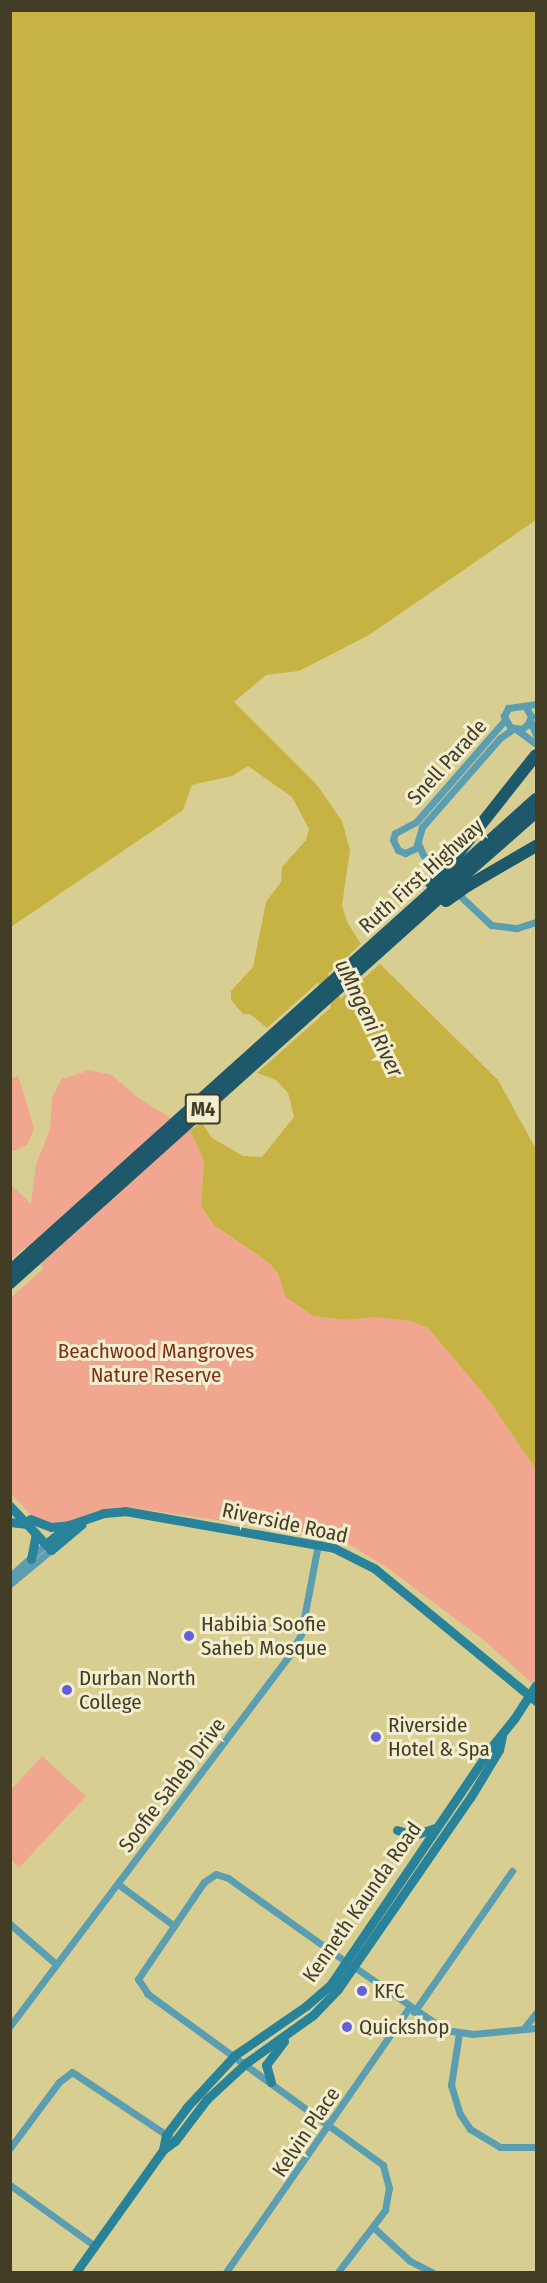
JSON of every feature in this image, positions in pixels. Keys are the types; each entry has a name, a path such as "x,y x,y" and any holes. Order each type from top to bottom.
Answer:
{"highway":[{"path":"438,893 459,875 537,755"},
{"name":"Ruth First Highway","path":"459,875 537,799"},
{"name":"Ruth First Highway","path":"13,1277 387,937 537,812"},
{"path":"459,875 537,846"}],"main road":[{"path":"10,1498 36,1533 51,1545"},
{"path":"10,1506 51,1545"},
{"name":"Riverside Road","path":"51,1545 69,1526 104,1513 125,1512 318,1544 350,1554 374,1568 537,1701"},
{"name":"Riverside Road","path":"51,1545 86,1520"},
{"path":"10,1522 28,1522 51,1527 69,1526"},
{"path":"31,1559 36,1533"},
{"name":"Kenneth Kaunda Road","path":"163,2150 166,2135 246,2063 290,2034 326,2002 436,1828 537,1685"},
{"name":"Kenneth Kaunda Road","path":"76,2272 163,2150 175,2141 198,2092 235,2055 320,1996 350,1964 470,1798 499,1750 502,1736"},
{"path":"396,1830 414,1835 436,1828"},
{"path":"271,2082 268,2062 290,2034"},
{"path":"198,2092 207,2099"}],"street":[{"path":"537,704 512,705 505,711 505,720 515,730 537,744"},
{"path":"525,706 532,716 537,735"},
{"path":"515,730 532,716"},
{"name":"Snell Parade","path":"505,720 416,822 393,836 393,844 401,852 413,851 418,843 422,827 500,738 515,730"},
{"path":"418,843 423,855 485,922 518,928 537,922"},
{"name":"Soofie Saheb Drive","path":"10,2026 290,1654 301,1634 318,1544"},
{"path":"10,1576 51,1545"},
{"path":"10,1584 51,1545"},
{"name":"Kelvin Place","path":"226,2272 512,1871"},
{"path":"338,2272 373,2227 389,2200 386,2172 377,2158 139,1983 140,1971 204,1882 222,1874 435,2025 459,2033 537,2028"},
{"path":"118,1884 173,1924"},
{"path":"10,1924 56,1964"},
{"path":"525,2027 537,2013"},
{"path":"459,2033 451,2085 457,2107 470,2129 500,2148 537,2147"},
{"path":"10,2148 59,2082 72,2072 175,2141"},
{"path":"10,2185 95,2246"},
{"path":"373,2227 410,2261 432,2272"}],"green space":[{"name":"Beachwood Mangroves Nature Reserve","path":"90,1070 112,1075 136,1096 190,1130 204,1161 201,1206 214,1225 268,1262 314,1316 344,1320 375,1316 410,1321 428,1328 488,1399 536,1470 536,1687 486,1642 392,1571 339,1538 127,1507 97,1511 76,1521 53,1524 35,1519 11,1494 11,1298 44,1268 25,1248 11,1259 11,1185 31,1204 36,1165 50,1129 52,1097 62,1079"},
{"path":"18,1075 34,1128 28,1144 15,1151 11,1150 10,1079"},
{"path":"42,1756 86,1796 19,1868 11,1860 11,1790"}],"water":[{"path":"11,10 536,11 536,520 369,635 299,671 266,675 234,702 317,785 342,821 350,850 342,905 347,922 361,944 267,1028 250,1014 243,1014 231,1000 231,991 253,967 266,902 281,882 282,867 306,840 309,829 292,797 248,766 232,776 192,785 183,810 11,927"},
{"path":"380,964 498,1080 536,1149 536,1470 488,1399 428,1328 410,1321 375,1317 344,1320 313,1316 285,1296 278,1273 268,1262 214,1225 201,1206 204,1161 190,1130 202,1123 212,1138 243,1156 262,1157 294,1117 288,1093 276,1080 257,1073"}],"waterway":[{"name":"uMngeni River","path":"318,963 325,984 344,1017"}],"place":[{"name":"Habibia Soofie Saheb Mosque","path":"189,1636"},
{"name":"Durban North College","path":"67,1690"},
{"name":"Riverside Hotel & Spa","path":"376,1737"},
{"name":"KFC","path":"362,1991"},
{"name":"Quickshop","path":"347,2027"}]}
